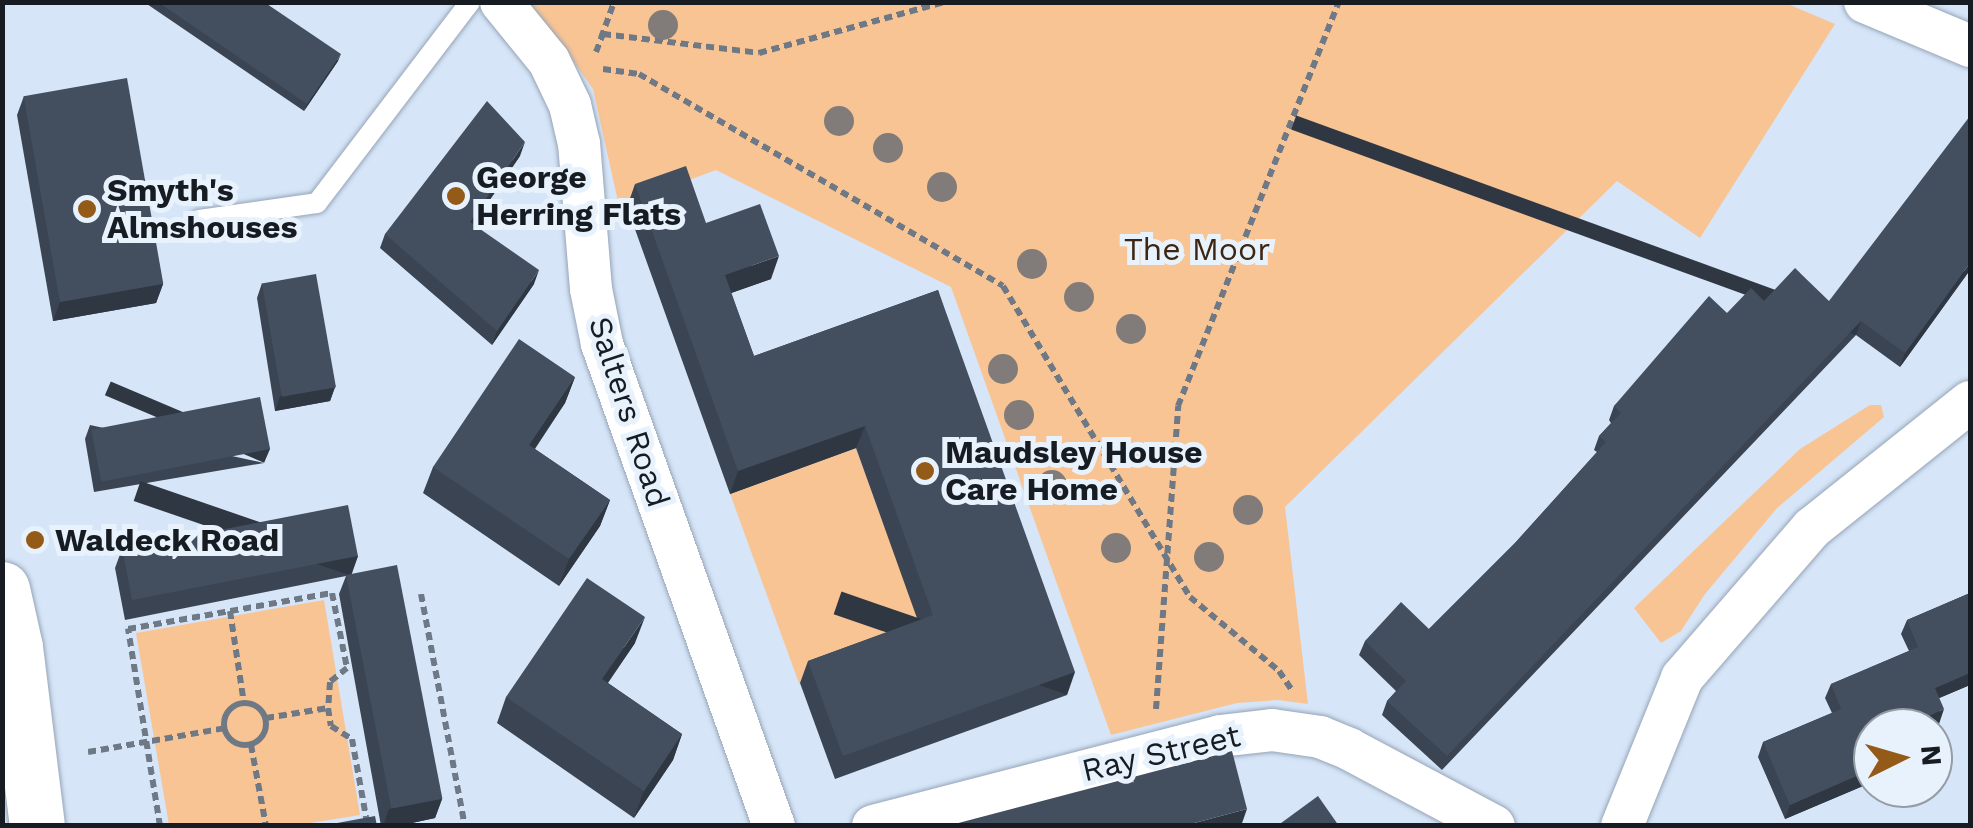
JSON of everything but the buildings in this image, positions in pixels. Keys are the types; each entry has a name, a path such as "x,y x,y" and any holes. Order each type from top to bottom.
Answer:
{"main road":[{"path":"2,588 15,647 37,826"}],"street":[{"name":"Salters Road","path":"501,2 549,61 570,105 579,142 591,289 602,344 774,826"},
{"path":"1865,2 1970,46"},
{"path":"1622,826 1682,678 1812,528 1970,402"},
{"name":"Ray Street","path":"873,826 1220,736 1272,730 1320,737 1466,820"}],"lane":[{"path":"199,220 317,203 470,2"}],"path":[{"path":"590,67 614,2"},
{"path":"590,67 603,34 759,54 944,2"},
{"path":"1154,752 1178,406 1339,2"},
{"path":"590,67 639,74 1003,286 1190,597 1279,671 1320,737"},
{"path":"160,826 128,629 332,593 347,668 330,682 328,708 331,726 352,738 368,822 355,824"},
{"path":"421,594 465,826"},
{"path":"230,611 244,704"},
{"path":"244,704 258,707 266,718 262,737 250,744 237,744 225,728 227,714 244,704"},
{"path":"266,718 328,708"},
{"path":"88,752 225,728"},
{"path":"250,744 266,826"}],"green space":[{"name":"The Moor","path":"1783,2 1835,24 1700,238 1617,181 1285,507 1308,704 1278,700 1237,703 1111,735 951,287 716,170 619,206 593,89 567,52 522,3"},
{"path":"1870,405 1881,405 1884,417 1777,508 1705,594 1681,631 1661,643 1634,608 1800,449"},
{"path":"856,448 925,638 799,684 730,494"},
{"path":"324,600 360,815 298,825 169,825 136,633"}],"place":[{"name":"George Herring Flats","path":"456,196"},
{"name":"Smyth's Almshouses","path":"87,209"},
{"name":"Maudsley House Care Home","path":"925,471"},
{"name":"Waldeck Road","path":"35,540"}]}
